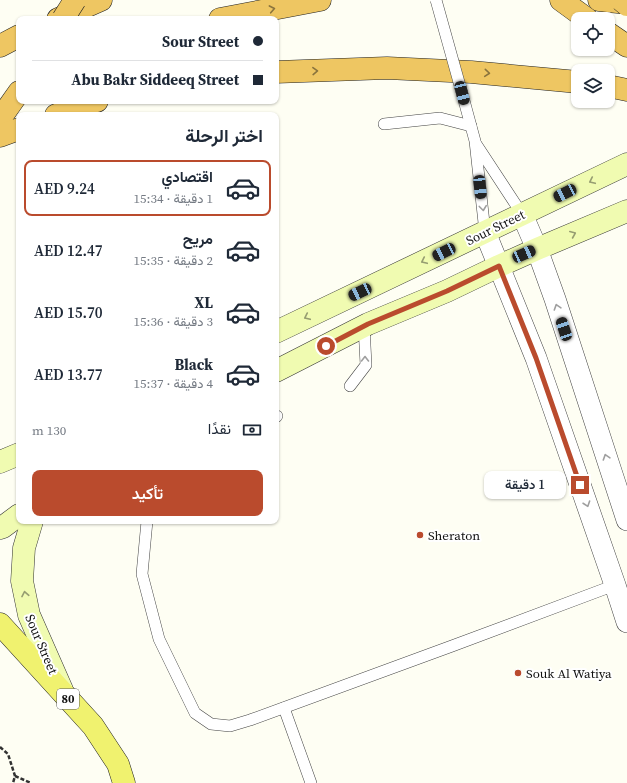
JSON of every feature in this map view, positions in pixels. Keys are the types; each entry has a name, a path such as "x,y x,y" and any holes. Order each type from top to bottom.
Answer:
{"highway":[{"path":"65,16 74,0"},
{"path":"65,16 101,0"},
{"path":"236,16 320,0"},
{"path":"561,0 577,12"},
{"path":"599,0 627,4"},
{"path":"621,0 627,4"},
{"path":"0,46 16,38"},
{"path":"615,38 627,46"},
{"path":"279,72 387,68 470,72 571,81"},
{"path":"615,87 627,90"},
{"path":"0,101 16,93"},
{"path":"0,119 16,96"},
{"path":"64,112 86,104"},
{"path":"0,136 16,130"}],"main road":[{"name":"Sour Street","path":"279,331 627,164"},
{"path":"279,369 364,326 447,291 499,266 627,210"},
{"path":"0,462 16,455"},
{"path":"0,528 16,517"},
{"name":"Sour Street","path":"31,524 24,548 22,581 28,615 65,695"},
{"name":"80","path":"0,624 93,726 118,764 124,783"}],"street":[{"path":"522,214 537,249 555,299 627,520"},
{"path":"485,232 536,358 627,622"}],"lane":[{"path":"436,0 475,142 485,232"},
{"path":"384,124 440,118 471,126"},
{"path":"475,142 522,214"},
{"path":"350,386 366,365 364,326"},
{"path":"147,524 142,574 160,639 195,713 211,724 230,726 284,708 615,585"},
{"path":"284,708 311,783"}],"path":[{"path":"0,747 8,754 15,776 13,783"},
{"path":"15,776 31,783"}],"place":[{"name":"Sheraton","path":"420,535"},
{"name":"Souk Al Watiya","path":"518,673"}],"route":[{"path":"326,346 368,324 447,291 499,266 536,358 580,485"}]}
